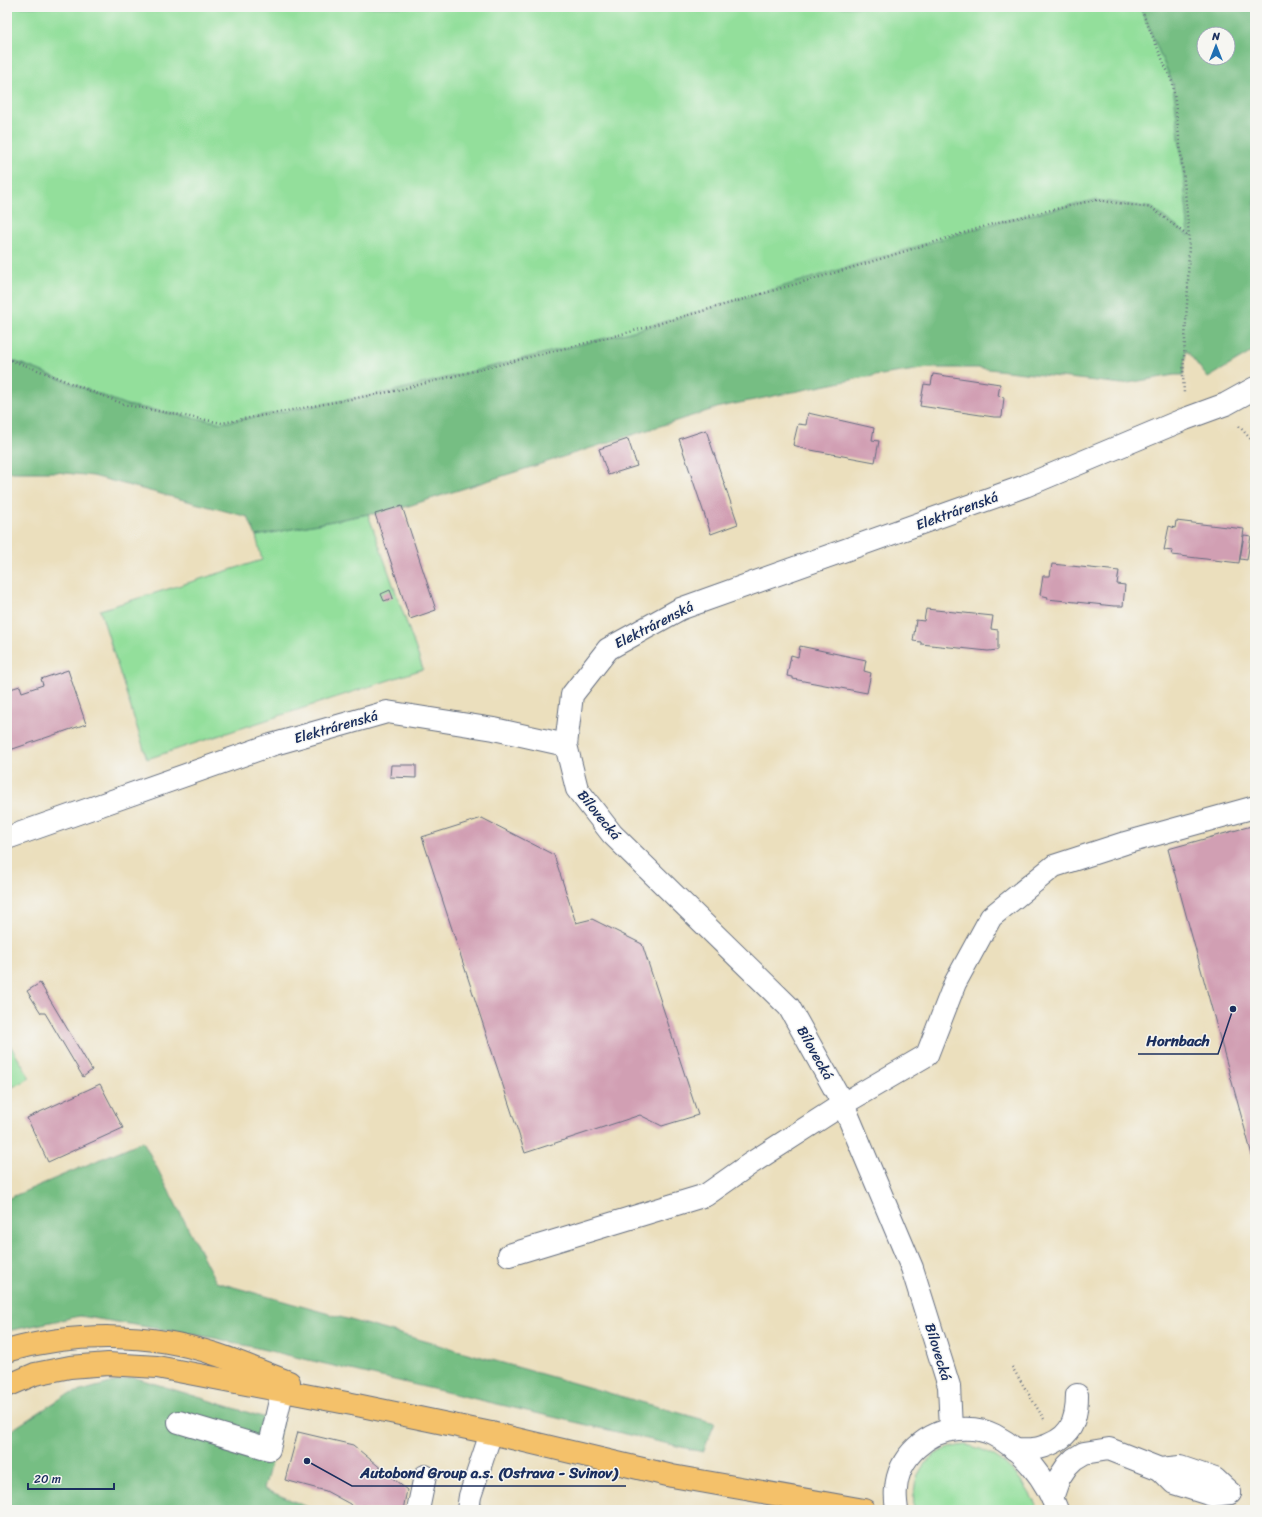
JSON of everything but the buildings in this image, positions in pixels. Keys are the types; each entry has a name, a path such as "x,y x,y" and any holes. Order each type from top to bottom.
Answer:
{"main road":[{"path":"7,1351 41,1343 70,1339 107,1337 146,1339 187,1346 214,1354 352,1404"},
{"path":"7,1386 35,1374 89,1365 122,1364 178,1370 491,1433 672,1476 864,1510"}],"street":[{"name":"Elektrárenská","path":"7,838 271,745 387,712 494,729 566,745 572,695 608,649 680,609 1025,486 1185,419 1226,404 1255,388"},
{"name":"Bílovecká","path":"566,745 577,790 612,834 789,1007 843,1104 912,1268 949,1386 951,1429"},
{"path":"509,1255 706,1195 750,1164 843,1104 928,1056 955,983 991,917 1054,866 1125,843 1255,807"},
{"path":"178,1422 269,1449 282,1392"},
{"path":"1014,1449 1038,1448 1058,1441 1071,1428 1077,1412 1077,1395"},
{"path":"897,1510 896,1488 899,1474 913,1451 924,1440 937,1433 951,1429 965,1428 993,1434 1014,1449 1032,1467 1047,1487 1055,1504"},
{"path":"468,1510 470,1496 491,1433"},
{"path":"1055,1504 1059,1478 1067,1466 1074,1459 1084,1453 1109,1449 1160,1469 1174,1483 1212,1495 1230,1493"},
{"path":"418,1510 425,1476"}],"path":[{"path":"1140,7 1174,84 1189,237 1183,375 1185,419"},
{"path":"7,359 126,405 222,423 394,391 630,332 851,268 999,222 1095,200 1152,208 1189,237"},
{"path":"1012,1367 1047,1423"}],"green space":[{"path":"7,7 1140,7 1173,84 1189,237 1152,208 1095,200 999,222 851,268 630,332 394,391 222,423 126,405 7,359"},
{"path":"1140,7 1255,7 1255,350 1208,378 1186,350 1183,375 1174,375 1122,384 980,368 929,368 861,378 720,407 402,508 256,536 248,517 93,476 56,472 7,472 7,359 126,405 222,423 394,391 630,332 999,222 1095,200 1152,208 1189,236 1173,84"},
{"path":"368,514 423,669 147,759 100,610 262,560 256,536"},
{"path":"7,1040 30,1078 7,1090"},
{"path":"143,1141 216,1282 715,1423 703,1452 214,1338 80,1316 7,1331 7,1199"},
{"path":"133,1377 282,1423 264,1489 315,1510 7,1510 7,1433 66,1395"},
{"path":"965,1445 989,1453 1009,1468 1026,1487 1038,1510 914,1510 915,1485 924,1465 940,1452 951,1447"}],"place":[{"name":"Hornbach","path":"1233,1009"},
{"name":"Autobond Group a.s. (Ostrava - Svinov)","path":"307,1461"}]}
